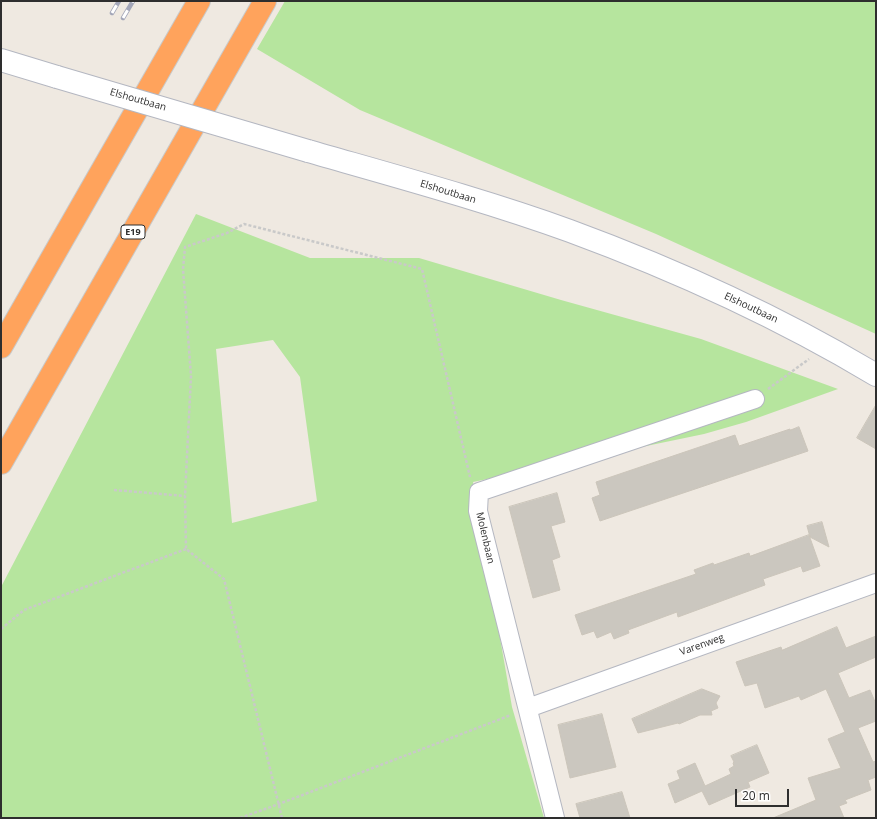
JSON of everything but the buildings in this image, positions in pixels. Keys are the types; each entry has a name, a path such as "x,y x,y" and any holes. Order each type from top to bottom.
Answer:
{"highway":[{"path":"1,347 199,1"},
{"name":"E19","path":"1,463 98,296 201,111 265,1"}],"main road":[{"name":"Elshoutbaan","path":"1,60 509,210 614,248 670,271 774,318 876,374"}],"street":[{"name":"Molenbaan","path":"556,818 478,511 479,492 755,399"},
{"name":"Varenweg","path":"528,708 876,583"}],"path":[{"path":"186,549 185,496 191,376 183,269 185,247 227,233 244,224 422,269 471,481"},
{"path":"755,399 811,358 804,354"},
{"path":"114,490 185,496"},
{"path":"1,629 24,610 186,549"},
{"path":"186,549 224,579 282,818"},
{"path":"240,818 528,708"}],"green space":[{"path":"285,1 876,1 876,334 656,234 360,110 257,49"},
{"path":"196,214 310,258 419,258 701,339 838,389 746,422 704,434 473,482 512,707 544,818 1,818 1,587","holes":["273,340 300,377 317,501 232,523 216,349"]}],"railway":[{"path":"112,13 119,1"},
{"path":"123,18 133,1"}]}
